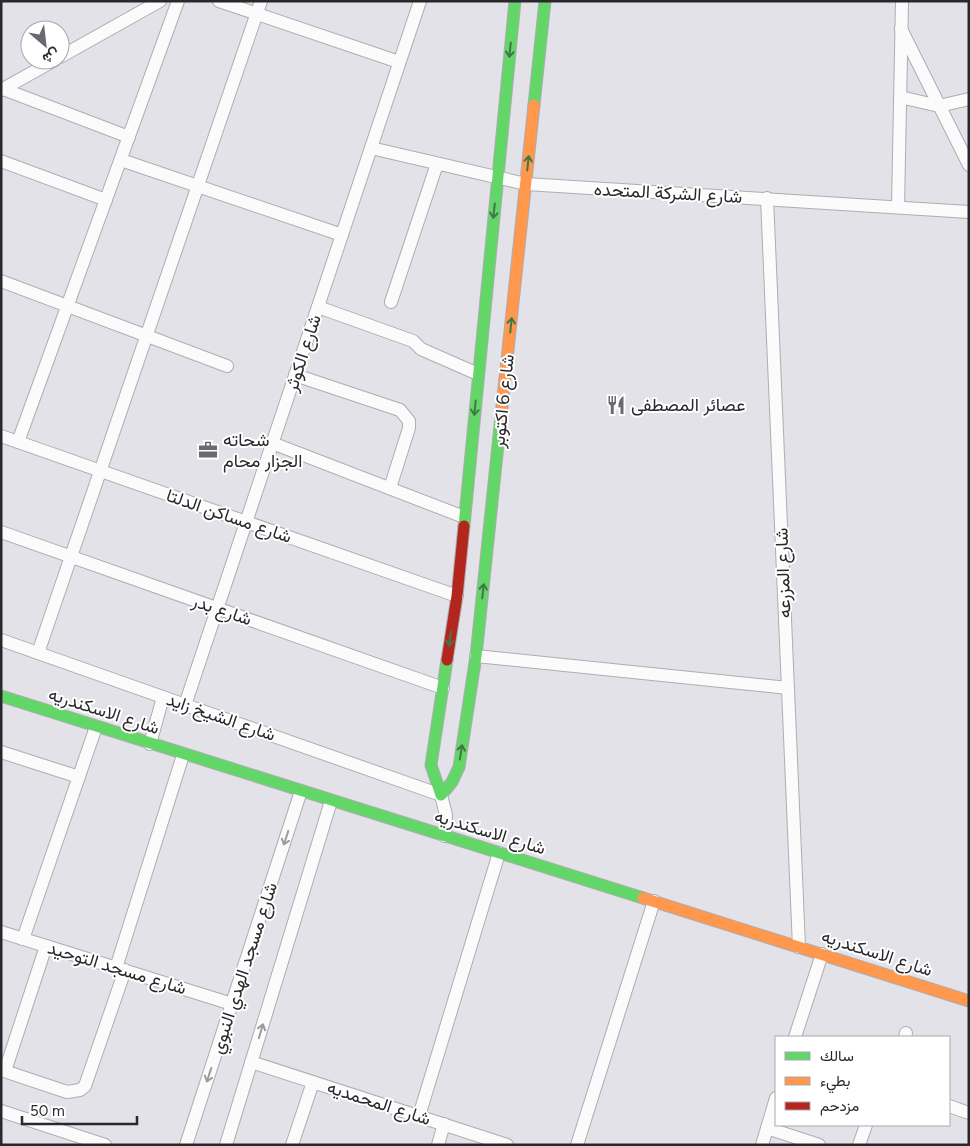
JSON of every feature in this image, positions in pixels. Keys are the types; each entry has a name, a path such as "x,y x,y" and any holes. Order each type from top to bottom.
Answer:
{"street":[{"path":"70,51 160,1"},
{"path":"18,442 178,1"},
{"path":"219,1 399,62"},
{"path":"38,653 261,1"},
{"name":"شارع الكوثر","path":"185,705 420,1"},
{"name":"شارع 6 اكتوبر","path":"445,836 446,815 431,765 457,596 516,1"},
{"name":"شارع 6 اكتوبر","path":"441,795 452,782 459,767 476,656 545,1"},
{"path":"898,207 900,26 902,1"},
{"path":"900,26 969,165"},
{"path":"2,89 37,70"},
{"path":"2,89 129,137"},
{"path":"900,97 939,106 969,100"},
{"name":"شارع الشركة المتحده","path":"371,148 526,184 969,212"},
{"path":"121,160 342,235"},
{"path":"1,161 106,200"},
{"path":"391,302 437,164"},
{"name":"شارع المزرعه","path":"767,198 799,947"},
{"path":"1,281 227,366"},
{"path":"318,307 413,341 421,349 478,374"},
{"path":"295,375 400,410 406,415 409,428 390,488"},
{"name":"شارع مساكن الدلتا","path":"1,436 457,596"},
{"path":"272,444 464,516"},
{"name":"شارع بدر","path":"1,532 443,688"},
{"name":"شارع الشيخ زايد","path":"1,640 441,795"},
{"path":"476,656 788,688"},
{"name":"شارع الاسكندريه","path":"1,696 183,755 969,1001"},
{"path":"150,744 163,697"},
{"path":"23,939 96,727"},
{"path":"1,752 79,777"},
{"path":"46,946 3,1070 67,1092 80,1090 84,1086 121,969 183,755"},
{"name":"شارع مسجد الهدي النبوي","path":"186,1145 301,791"},
{"name":"شارع مسجد الهدي النبوي","path":"229,1144 331,801"},
{"path":"419,1116 499,853"},
{"path":"577,1145 654,901"},
{"name":"شارع مسجد التوحيد","path":"1,932 232,1004"},
{"path":"796,1036 822,954"},
{"name":"شارع المحمديه","path":"252,1062 507,1145"},
{"path":"292,1145 313,1082"},
{"path":"762,1145 775,1101"},
{"path":"950,1106 969,1112"},
{"path":"1,1111 105,1145"},
{"path":"438,1145 444,1124"},
{"path":"859,1145 866,1126"},
{"path":"767,1128 818,1145"}],"traffic: fast":[{"path":"464,526 515,1"},
{"path":"534,105 545,1"},
{"path":"447,660 431,765 441,795 452,782 459,767 476,656 501,416"},
{"path":"1,696 643,898"}],"traffic: slow":[{"path":"501,416 534,105"},
{"path":"643,898 969,1001"}],"traffic: jam":[{"path":"447,660 457,596 464,526"}],"place":[{"name":"عصائر المصطفى","path":"616,405"},
{"name":"شحاته الجزار محام","path":"208,450"}]}
